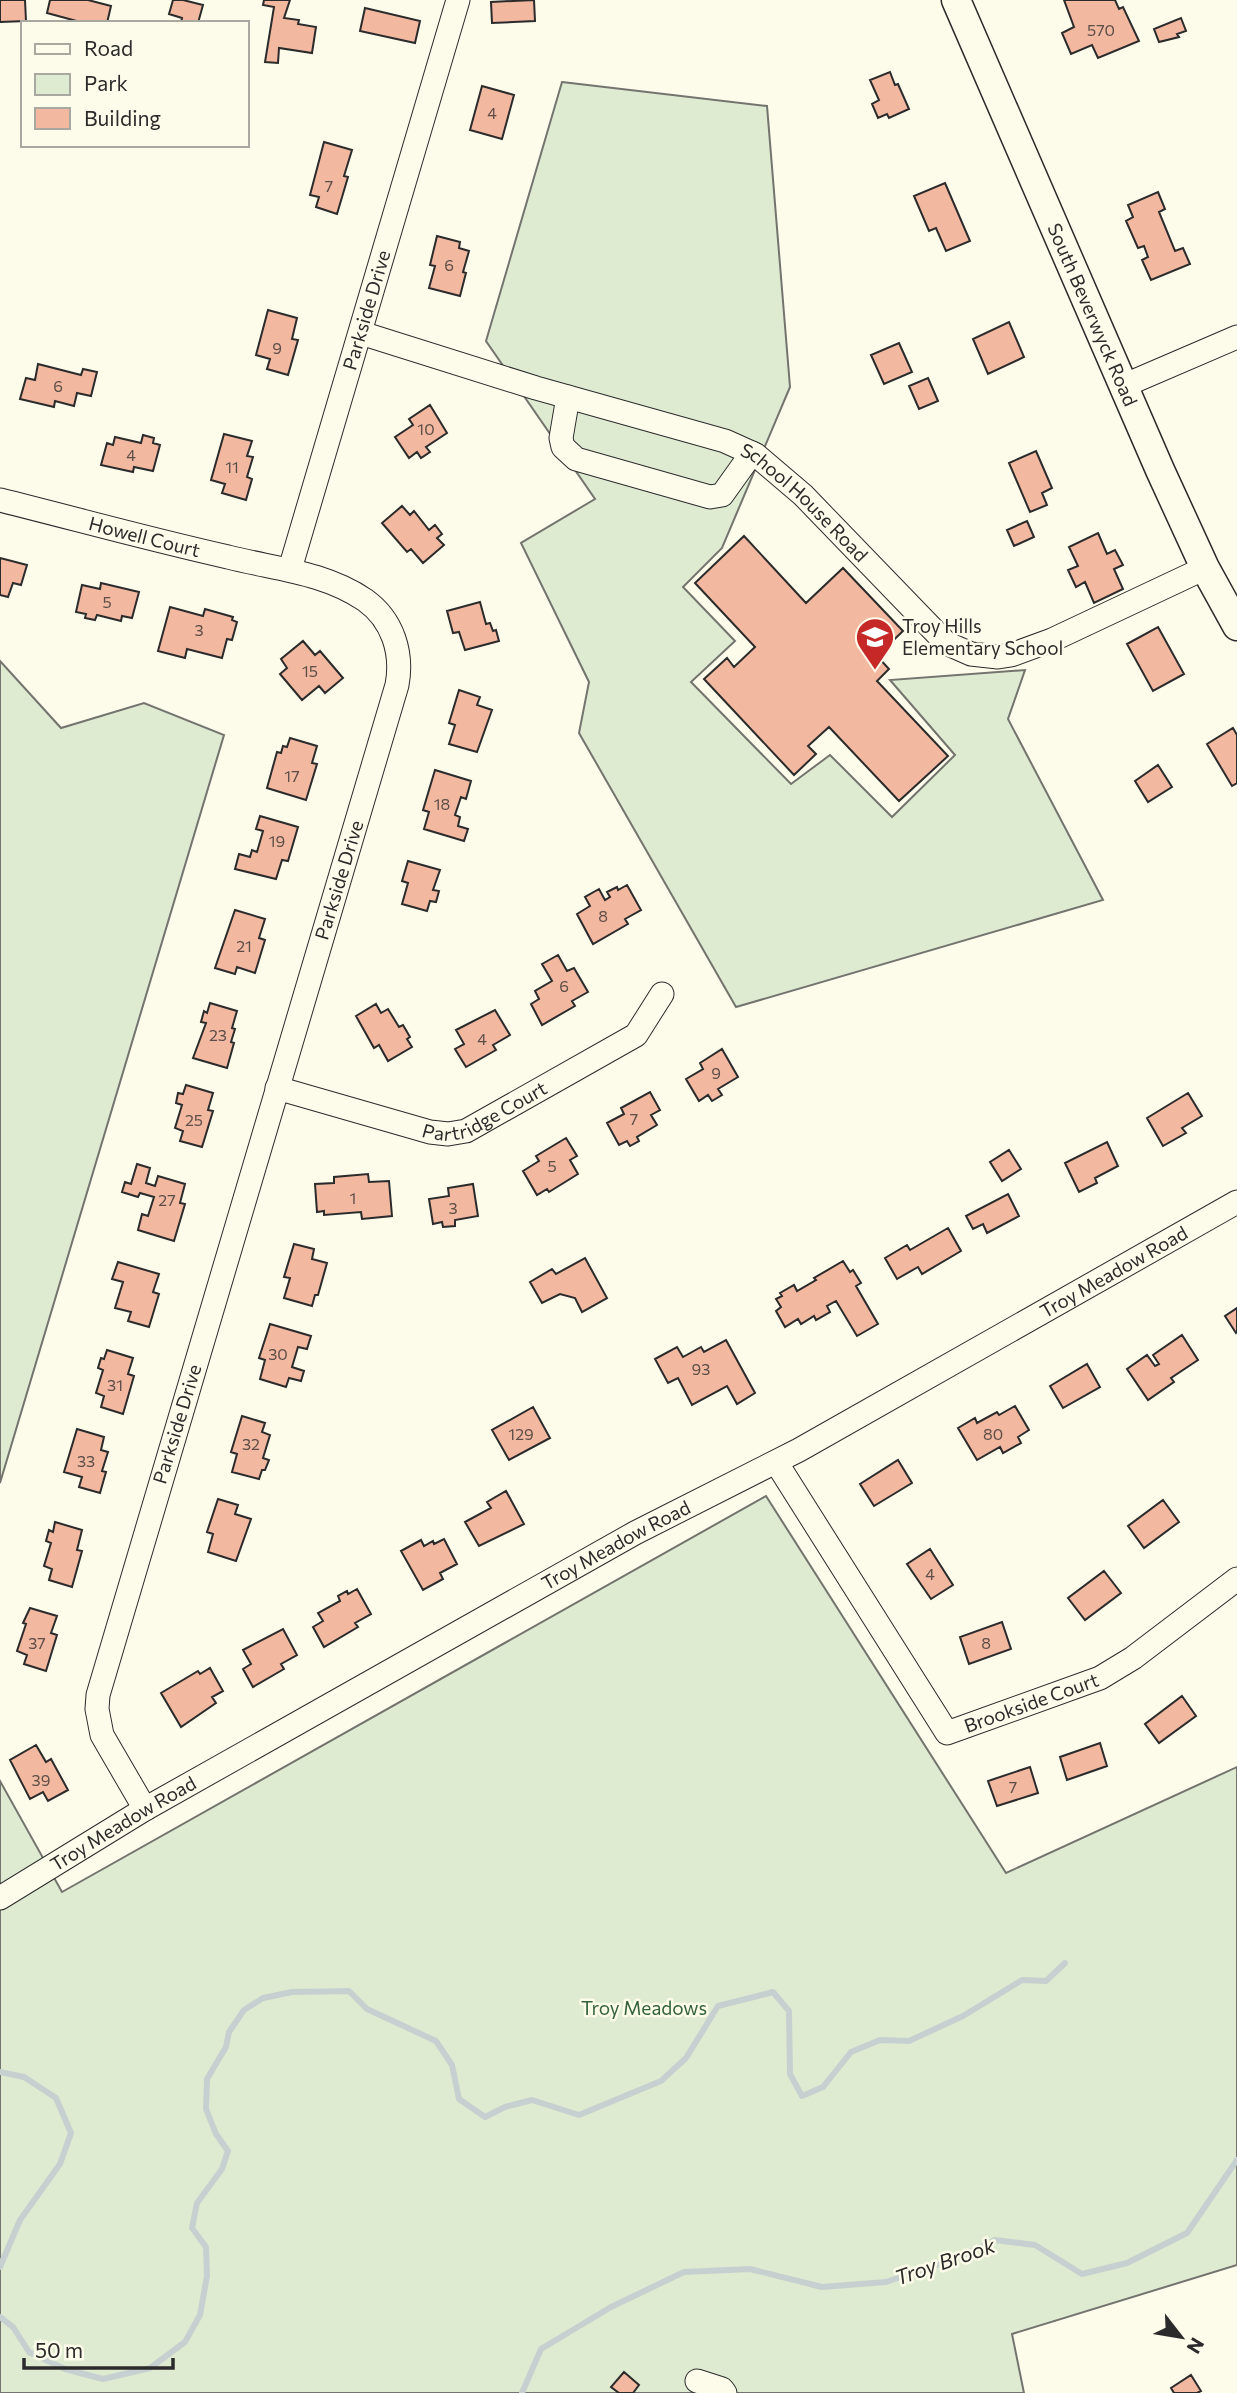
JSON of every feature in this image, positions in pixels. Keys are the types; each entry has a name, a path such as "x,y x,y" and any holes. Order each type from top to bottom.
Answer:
{"main road":[{"name":"South Beverwyck Road","path":"957,0 1123,386 1205,568 1237,626"}],"street":[{"name":"Parkside Drive","path":"145,1809 102,1735 97,1709 98,1695 400,672 392,632 366,601 336,584 290,569 458,0"},
{"name":"School House Road","path":"361,333 568,397 725,440 752,453 803,495 946,643 958,650 984,657 1011,655 1052,640 1205,568"},
{"path":"1123,386 1237,337"},
{"path":"568,397 561,438 563,447 576,459 710,497 722,495 752,453"},
{"name":"Howell Court","path":"0,500 231,558 290,569"},
{"name":"Partridge Court","path":"277,1088 430,1132 448,1134 466,1131 636,1035 662,994"},
{"name":"Troy Meadow Road","path":"0,1898 145,1809 635,1533 776,1462 1237,1202"},
{"name":"Brookside Court","path":"776,1462 947,1733 1100,1678 1133,1658 1237,1579"},
{"path":"698,2381 722,2389 725,2393"}],"green space":[{"path":"562,82 767,106 790,387 722,548 683,587 735,641 691,682 791,784 830,755 892,817 955,755 890,680 1025,670 1008,719 1103,900 736,1007 579,733 589,682 521,543 595,499 486,341"},
{"path":"0,661 61,728 144,703 224,735 0,1483"},
{"name":"Troy Meadows","path":"766,1496 1006,1873 1237,1767 1237,2265 1012,2334 1024,2393 0,2393 0,1781 62,1892"}],"building":[{"path":"0,0 25,0 26,21 0,22"},
{"path":"50,0 88,0 111,6 107,21 77,21 47,13"},
{"path":"173,0 203,5 199,21 181,21 182,18 169,14"},
{"path":"264,0 290,0 284,18 299,20 298,24 316,27 312,53 279,48 278,63 265,62 274,7 263,5"},
{"path":"534,0 535,21 492,23 491,2"},
{"path":"1064,0 1115,0 1119,9 1123,7 1139,41 1098,58 1092,45 1071,54 1062,33 1074,27"},
{"path":"365,8 420,21 415,43 360,31"},
{"path":"1181,18 1186,31 1177,34 1179,37 1159,42 1154,29"},
{"path":"890,72 909,109 889,118 887,114 878,118 872,104 879,100 870,80"},
{"path":"482,86 514,95 502,139 470,130"},
{"path":"324,142 352,150 344,176 348,177 337,214 316,207 319,197 310,195"},
{"path":"945,183 970,241 946,251 936,228 929,231 914,196"},
{"path":"1158,192 1165,209 1159,212 1175,251 1183,248 1190,264 1151,280 1142,260 1148,257 1144,246 1138,248 1126,221 1133,217 1128,205"},
{"path":"437,236 460,242 459,248 469,251 460,296 429,288 435,266 430,265"},
{"path":"268,310 297,318 292,339 298,340 288,375 267,369 270,359 256,355"},
{"path":"1009,322 1024,357 988,374 973,339"},
{"path":"899,343 912,372 884,384 871,355"},
{"path":"38,364 81,375 83,369 97,372 91,396 77,393 74,406 55,401 54,407 20,399 26,378 35,380"},
{"path":"928,378 938,401 919,409 909,386"},
{"path":"430,405 447,433 426,447 430,452 421,458 417,452 409,458 395,437 413,425 409,419"},
{"path":"224,434 252,441 247,456 253,457 247,477 252,479 246,500 222,493 225,484 211,480"},
{"path":"143,435 154,438 153,443 160,445 153,471 134,467 133,472 101,465 107,443 113,445 115,437 141,443"},
{"path":"1036,451 1052,488 1042,493 1047,505 1030,512 1009,463"},
{"path":"402,506 410,515 414,511 429,530 435,525 442,534 437,538 444,545 423,563 411,549 407,552 382,523"},
{"path":"1027,521 1034,537 1014,546 1007,530"},
{"path":"1098,533 1107,554 1115,550 1123,565 1114,569 1123,589 1094,603 1085,582 1076,587 1068,570 1078,566 1069,547"},
{"path":"744,536 806,603 843,568 903,631 877,656 889,669 877,681 948,756 899,801 829,727 808,746 816,754 794,775 704,679 727,658 734,667 755,647 695,583"},
{"path":"0,558 27,565 21,585 13,583 8,597 0,595"},
{"path":"101,583 139,592 132,618 122,616 121,621 97,615 95,620 76,612 82,585 100,589"},
{"path":"480,602 486,624 490,623 493,631 496,630 499,641 465,650 459,632 453,633 447,611"},
{"path":"170,607 203,616 205,609 233,617 232,620 237,622 232,640 227,639 222,658 187,649 185,658 158,651"},
{"path":"1158,627 1184,674 1153,691 1127,644"},
{"path":"303,641 315,655 320,651 343,678 325,693 319,686 302,700 280,674 287,668 281,659"},
{"path":"459,690 480,697 477,705 492,710 477,752 449,744 455,725 449,723"},
{"path":"1233,728 1237,735 1237,783 1232,786 1207,744"},
{"path":"290,738 317,746 312,763 317,764 306,800 267,788 277,752 281,753 283,746 287,747"},
{"path":"1158,765 1172,787 1148,802 1135,781"},
{"path":"435,770 471,781 466,799 461,797 455,815 460,817 458,826 468,829 464,841 424,829 429,812 423,810"},
{"path":"260,816 298,827 288,861 282,860 276,879 235,869 239,854 250,857 252,850 257,852 263,831 256,829"},
{"path":"408,861 440,870 433,890 439,891 436,902 430,901 427,911 402,904 408,883 402,881"},
{"path":"627,885 641,910 625,919 628,924 593,944 577,914 590,906 585,897 599,889 605,900 610,897 607,892"},
{"path":"235,910 265,919 259,938 265,940 255,973 237,967 235,974 215,968"},
{"path":"558,955 567,971 574,968 588,992 572,1001 575,1006 542,1025 531,1004 539,999 535,991 552,981 542,964"},
{"path":"210,1003 237,1011 232,1028 235,1029 231,1042 234,1043 227,1068 193,1058 206,1023 201,1022 204,1011 207,1013"},
{"path":"376,1004 381,1013 388,1009 399,1027 403,1025 410,1037 407,1039 412,1047 388,1061 379,1045 374,1048 356,1016"},
{"path":"495,1010 510,1035 493,1045 496,1050 466,1067 455,1049 464,1044 456,1030"},
{"path":"722,1049 738,1077 718,1089 722,1095 712,1101 708,1095 699,1101 686,1079 703,1069 700,1063"},
{"path":"186,1085 213,1093 208,1110 213,1111 202,1147 180,1141 183,1131 175,1128 182,1105 176,1103 178,1093 183,1094"},
{"path":"650,1092 660,1110 651,1115 657,1125 637,1137 639,1141 630,1146 627,1141 619,1145 607,1123 624,1114 621,1108"},
{"path":"1188,1093 1202,1116 1182,1128 1186,1133 1163,1146 1147,1118"},
{"path":"566,1138 577,1156 570,1160 578,1174 549,1192 547,1189 537,1195 523,1171 539,1161 536,1156"},
{"path":"1107,1142 1118,1166 1095,1178 1097,1183 1079,1192 1065,1163"},
{"path":"1009,1150 1021,1169 1002,1181 990,1162"},
{"path":"137,1164 150,1168 146,1183 155,1186 158,1176 185,1184 180,1203 185,1204 174,1241 138,1230 142,1214 148,1216 154,1197 140,1193 138,1197 122,1192 125,1182 131,1184"},
{"path":"368,1174 369,1182 389,1181 392,1216 362,1219 361,1212 324,1215 324,1211 317,1212 315,1184 334,1183 334,1177"},
{"path":"473,1184 478,1216 455,1220 455,1226 443,1227 442,1222 433,1224 429,1199 449,1196 448,1188"},
{"path":"1008,1194 1019,1216 987,1233 983,1224 973,1229 966,1216"},
{"path":"948,1228 961,1251 922,1274 918,1267 897,1279 885,1258 907,1245 910,1250"},
{"path":"294,1244 314,1249 312,1259 327,1263 312,1306 284,1298 290,1278 284,1277"},
{"path":"585,1258 607,1298 582,1312 575,1298 560,1294 542,1303 530,1282 552,1269 556,1274"},
{"path":"843,1261 861,1283 856,1286 878,1324 857,1336 836,1301 827,1306 830,1312 816,1320 814,1316 801,1324 798,1319 785,1327 776,1311 781,1307 776,1299 782,1296 780,1293 794,1285 797,1291"},
{"path":"118,1262 159,1274 153,1292 159,1294 149,1327 128,1321 131,1312 115,1308 123,1282 112,1279"},
{"path":"1237,1308 1237,1332 1236,1333 1225,1316"},
{"path":"270,1324 311,1336 307,1349 298,1347 292,1367 304,1371 301,1381 289,1378 286,1387 260,1379 265,1360 259,1358"},
{"path":"1182,1335 1198,1360 1171,1378 1174,1382 1148,1400 1127,1369 1147,1355 1155,1366 1159,1364 1153,1355"},
{"path":"726,1340 755,1393 737,1404 727,1386 692,1405 678,1378 668,1383 655,1359 677,1347 683,1357 701,1347 704,1352"},
{"path":"107,1350 133,1358 128,1374 134,1376 123,1414 101,1407 104,1396 96,1393 103,1370 98,1368"},
{"path":"1087,1364 1100,1387 1063,1408 1050,1386"},
{"path":"1015,1406 1029,1430 1018,1437 1021,1443 1003,1453 1000,1447 977,1460 958,1428 975,1418 977,1423"},
{"path":"533,1407 550,1438 509,1460 492,1430"},
{"path":"242,1416 265,1423 262,1432 270,1435 263,1458 269,1460 259,1479 232,1472 237,1454 231,1452"},
{"path":"77,1429 104,1437 101,1450 108,1452 102,1471 106,1472 100,1493 79,1487 82,1477 64,1472"},
{"path":"898,1460 912,1483 874,1506 860,1484"},
{"path":"506,1491 524,1524 479,1546 465,1522 491,1508 487,1502"},
{"path":"218,1499 238,1505 235,1514 251,1519 236,1561 208,1552 213,1534 207,1532"},
{"path":"1163,1500 1179,1522 1144,1548 1128,1526"},
{"path":"55,1522 82,1530 77,1550 82,1551 72,1587 49,1580 52,1569 44,1566 51,1543 46,1541 49,1530 53,1532"},
{"path":"444,1539 457,1564 440,1573 443,1579 423,1590 401,1551 421,1540 424,1546"},
{"path":"930,1549 953,1585 931,1599 907,1564"},
{"path":"1104,1571 1121,1593 1085,1620 1068,1598"},
{"path":"357,1589 371,1614 355,1623 358,1627 324,1647 313,1627 323,1621 318,1613 340,1601 338,1596"},
{"path":"30,1608 57,1616 51,1633 57,1635 46,1671 24,1664 27,1655 17,1651 26,1624 23,1623"},
{"path":"1002,1622 1011,1649 969,1664 960,1637"},
{"path":"283,1629 297,1655 281,1664 284,1669 253,1687 243,1669 251,1664 243,1650"},
{"path":"210,1668 223,1691 212,1697 216,1703 181,1727 161,1693 198,1671 200,1674"},
{"path":"1182,1696 1196,1716 1159,1743 1145,1724"},
{"path":"1100,1743 1107,1766 1067,1780 1060,1757"},
{"path":"36,1745 46,1762 51,1759 68,1790 48,1801 43,1792 30,1799 10,1760"},
{"path":"1030,1767 1038,1793 997,1806 988,1781"},
{"path":"624,2372 639,2385 633,2393 619,2393 611,2387"},
{"path":"1191,2375 1201,2391 1174,2393 1171,2388"}],"waterway":[{"path":"0,2317 13,2327 29,2352 65,2369 103,2379 150,2368 185,2342 200,2315 207,2276 206,2247 192,2228 197,2203 222,2169 228,2151 216,2134 206,2109 207,2079 226,2047 229,2032 244,2010 263,1998 292,1992 349,1991 367,2009 436,2041 452,2065 459,2099 485,2117 505,2107 532,2100 579,2115 661,2081 686,2058 718,2006 773,1992 789,2011 790,2074 802,2096 823,2087 851,2052 880,2040 909,2041 963,2016 1022,1980 1046,1981 1065,1963"},
{"path":"0,2072 24,2077 56,2098 71,2133 60,2164 20,2220 0,2267"},
{"name":"Troy Brook","path":"522,2393 541,2349 611,2307 684,2272 750,2269 822,2287 886,2282 955,2259 995,2240 1035,2245 1082,2274 1127,2263 1187,2233 1237,2160"}],"place":[{"name":"Troy Hills Elementary School","path":"875,671"}]}
